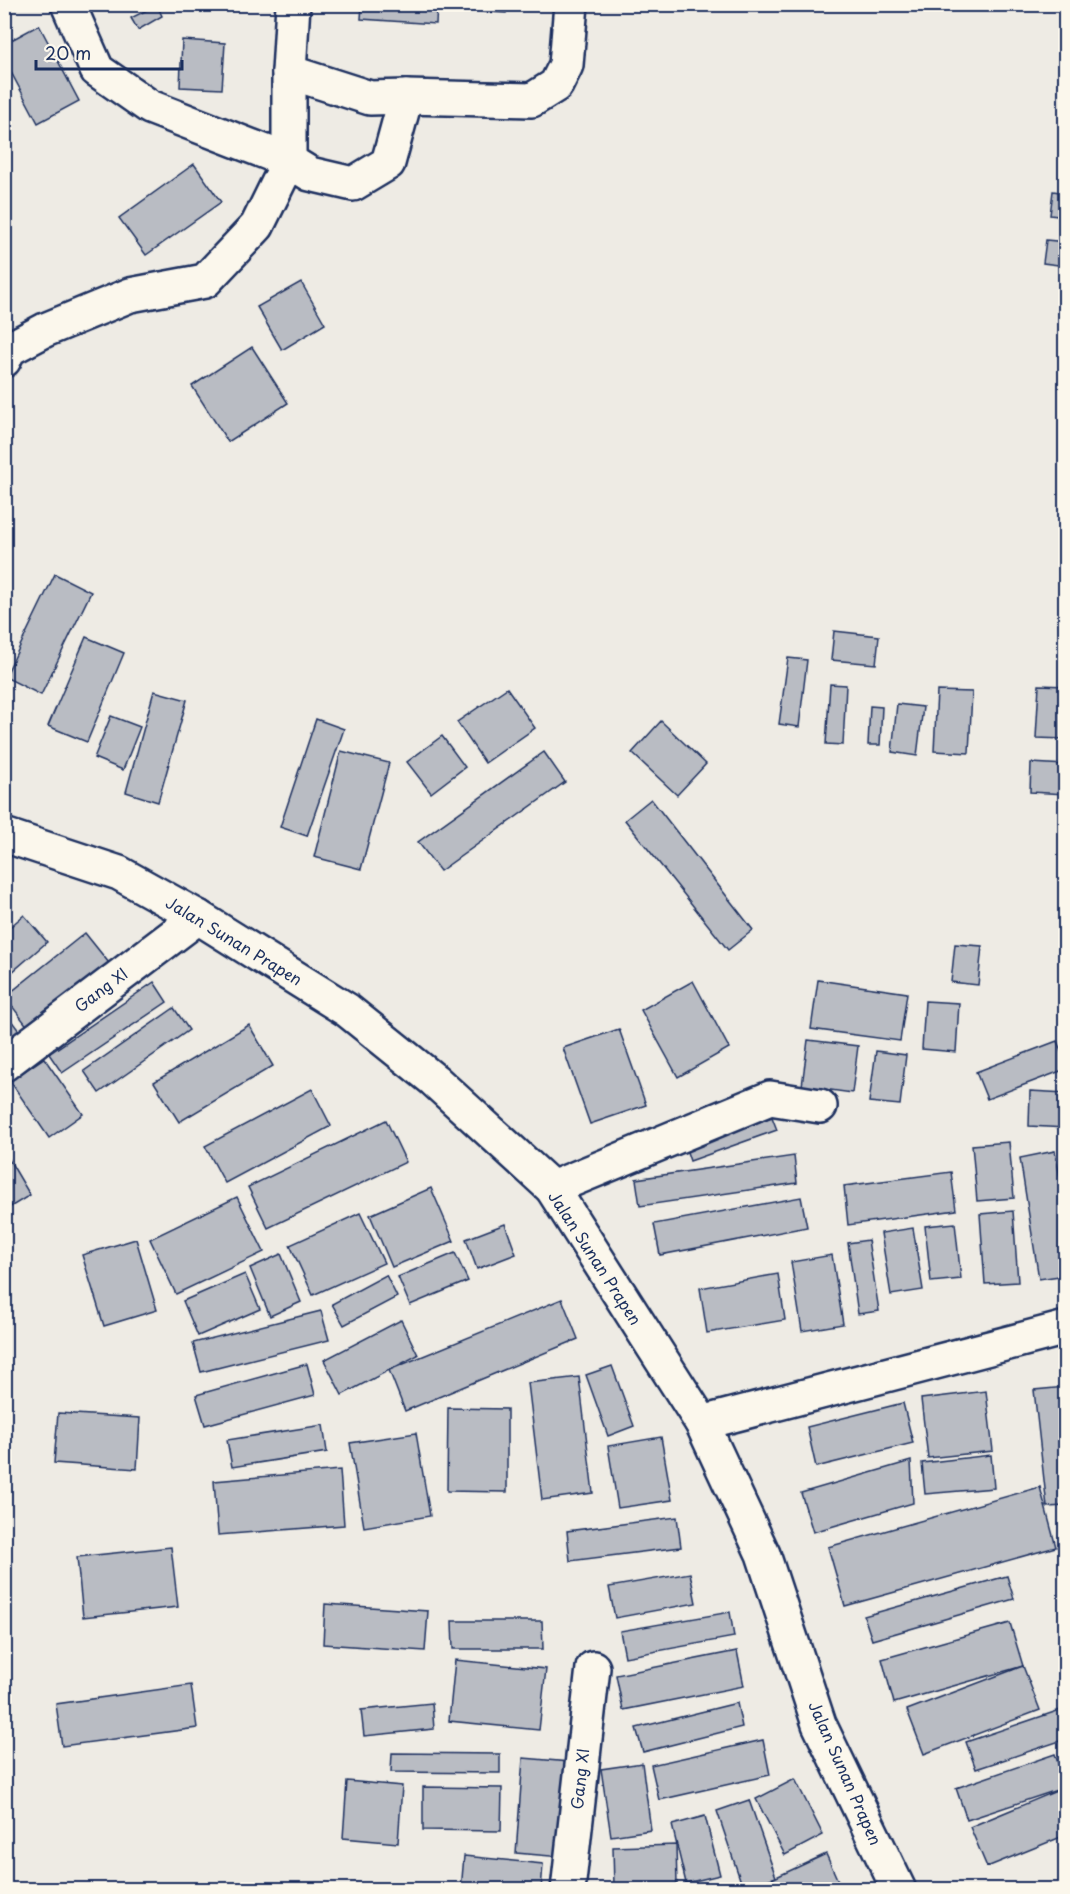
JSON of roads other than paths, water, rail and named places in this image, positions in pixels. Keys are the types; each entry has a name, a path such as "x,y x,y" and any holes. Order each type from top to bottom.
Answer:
{"street":[{"path":"68,4 97,70 150,107 288,161 310,174 353,184 388,163 406,96"},
{"path":"4,360 9,349 45,330 130,295 205,281 257,226 288,161 289,72 293,4"},
{"path":"289,72 370,98 406,96 532,100 556,85 566,65 571,4"},
{"name":"Jalan Sunan Prapen","path":"4,835 119,873 198,917 347,1010 434,1080 552,1188 702,1423 763,1554 819,1724 899,1890"},
{"name":"Gang XI","path":"4,1064 198,917"},
{"path":"552,1188 770,1098 820,1106"},
{"path":"702,1423 1065,1328"},
{"name":"Gang XI","path":"568,1890 592,1668"}]}
